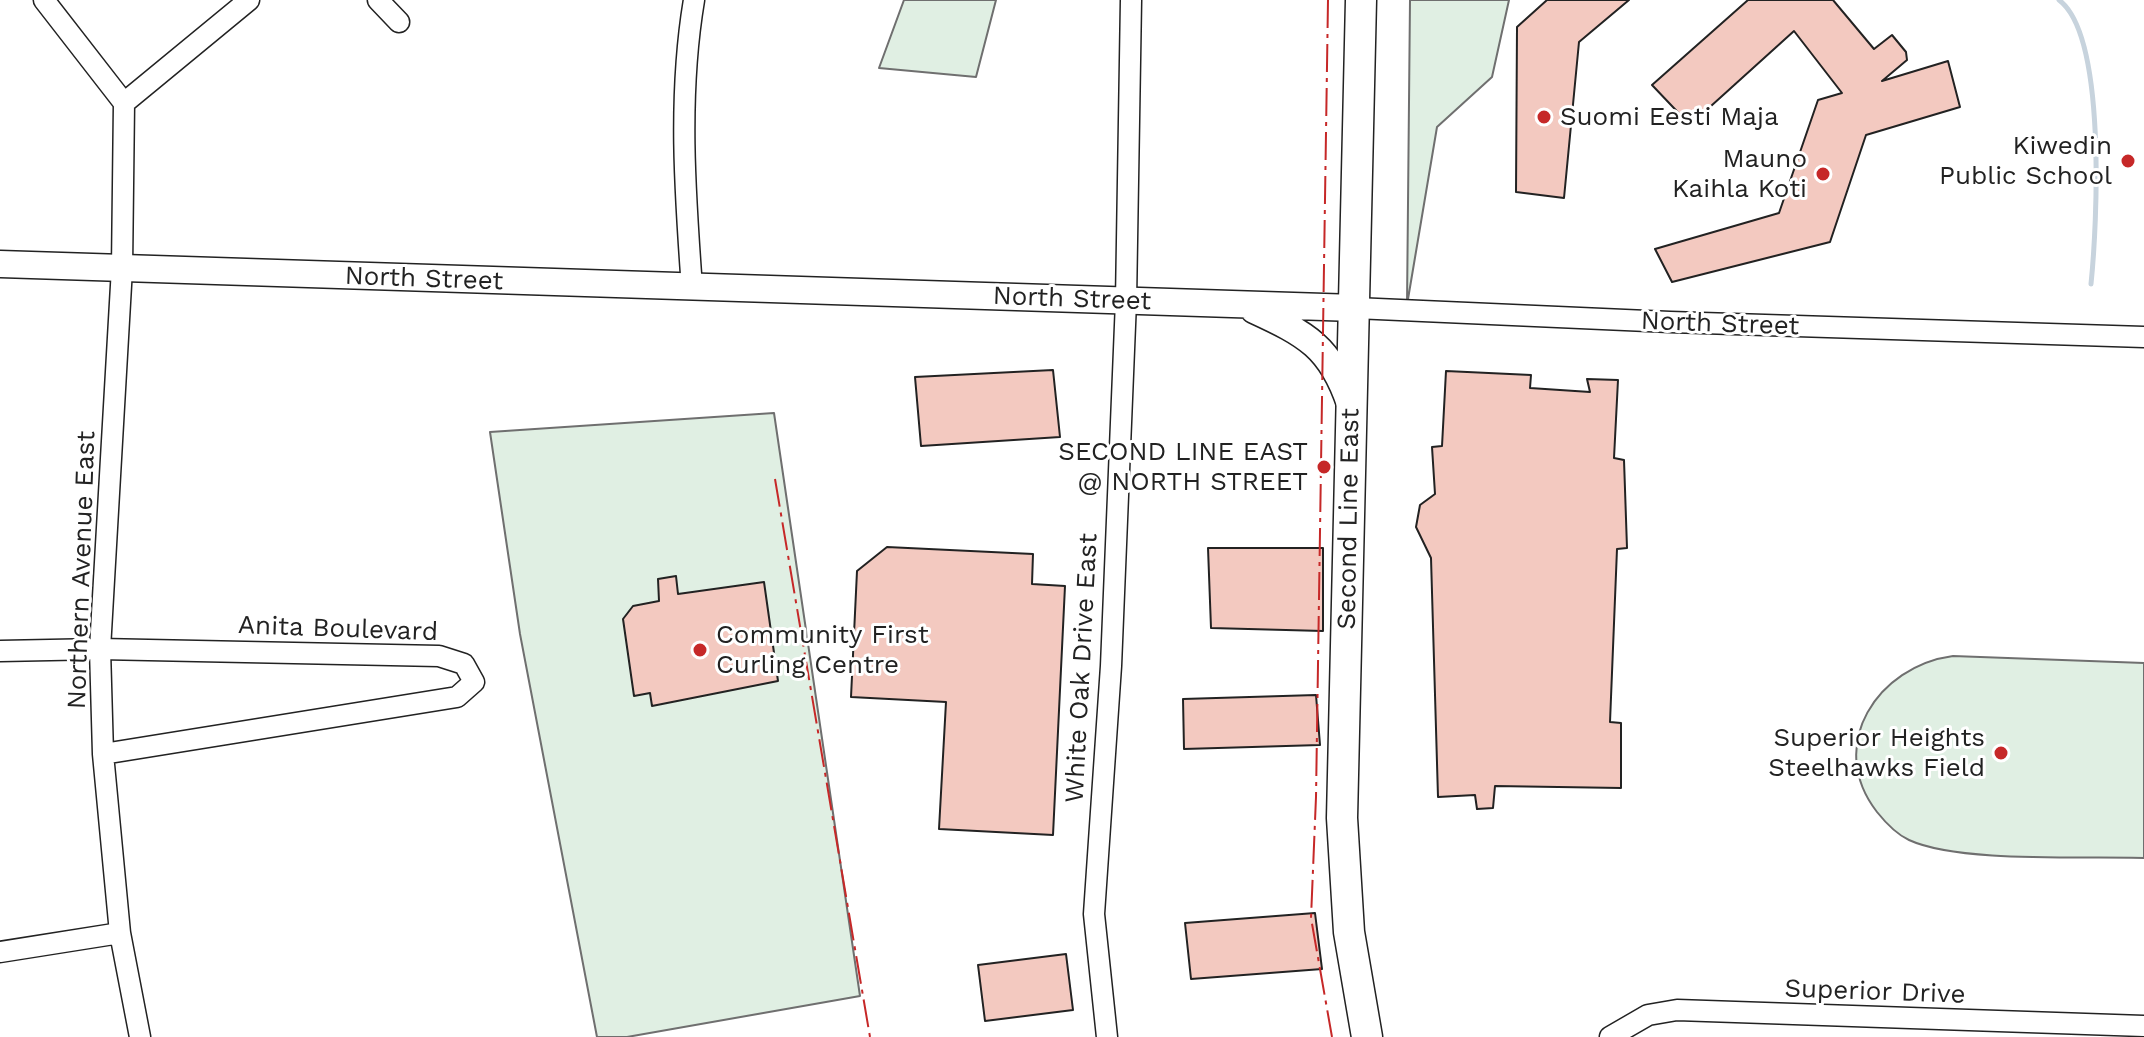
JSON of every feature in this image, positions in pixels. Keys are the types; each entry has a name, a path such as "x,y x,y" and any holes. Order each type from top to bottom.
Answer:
{"highway":[{"name":"Second Line East","path":"1361,0 1342,818 1349,932 1367,1037"}],"main road":[{"name":"North Street","path":"0,264 1355,308"},
{"path":"1244,305 1303,333 1318,345 1341,377 1352,411"}],"street":[{"path":"44,0 124,103 249,0"},
{"path":"378,0 399,22"},
{"path":"692,288 683,176 689,29 694,0"},
{"name":"White Oak Drive East","path":"1107,1037 1094,914 1111,666 1126,301 1131,0"},
{"name":"Northern Avenue East","path":"124,103 122,268 100,649 103,754 120,933 140,1037"},
{"name":"North Street","path":"1355,308 1691,323 2144,337"},
{"name":"Anita Boulevard","path":"0,651 100,649 439,656 464,664 474,682 457,697 103,754"},
{"path":"0,952 120,933"},
{"name":"Superior Drive","path":"1610,1037 1648,1015 1677,1010 1858,1027 2113,1031 2144,1026"}],"green space":[{"path":"904,0 996,0 976,77 879,68"},
{"path":"1410,0 1509,0 1492,77 1437,127 1407,305"},
{"path":"774,413 860,996 627,1037 597,1037 520,634 490,432"},
{"name":"Superior Heights Steelhawks Field","path":"1953,656 2144,663 2144,858 2023,857 1958,852 1909,840 1887,824 1862,786 1856,761 1858,736 1867,713 1882,692 1902,675 1926,663"}],"building":[{"name":"Suomi Eesti Maja","path":"1547,0 1629,0 1579,42 1564,198 1516,192 1517,27"},
{"name":"Mauno Kaihla Koti","path":"1748,0 1833,0 1874,49 1892,35 1906,52 1907,60 1882,81 1948,61 1960,107 1866,135 1830,242 1672,282 1655,249 1779,213 1818,100 1842,93 1794,31 1690,125 1652,85"},
{"path":"1053,370 1060,437 921,446 915,377"},
{"path":"1446,371 1531,375 1530,388 1590,392 1587,379 1618,380 1614,458 1624,460 1627,548 1617,549 1610,722 1621,723 1621,788 1495,786 1493,808 1477,809 1475,795 1438,797 1431,558 1416,527 1420,505 1435,494 1432,447 1442,446"},
{"path":"887,547 1033,554 1032,584 1065,586 1053,835 939,829 946,702 851,697 857,571"},
{"path":"1208,548 1323,548 1323,631 1211,628"},
{"name":"Community First Curling Centre","path":"676,576 678,594 764,582 778,681 652,706 650,693 634,696 623,619 633,606 659,601 658,579"},
{"path":"1316,695 1320,745 1184,749 1183,699"},
{"path":"1315,913 1322,969 1191,979 1185,923"},
{"path":"1066,954 1073,1010 985,1021 978,965"}],"waterway":[{"path":"2059,0 2074,20 2085,51 2092,90 2096,178 2091,284"}],"power":[{"path":"1328,0 1316,797 1311,918 1332,1037"},
{"path":"775,479 870,1037"}],"place":[{"name":"Suomi Eesti Maja","path":"1544,117"},
{"name":"Kiwedin Public School","path":"2128,161"},
{"name":"Mauno Kaihla Koti","path":"1823,174"},
{"name":"SECOND LINE EAST @ NORTH STREET","path":"1324,467"},
{"name":"Community First Curling Centre","path":"700,650"},
{"name":"Superior Heights Steelhawks Field","path":"2001,753"}]}
